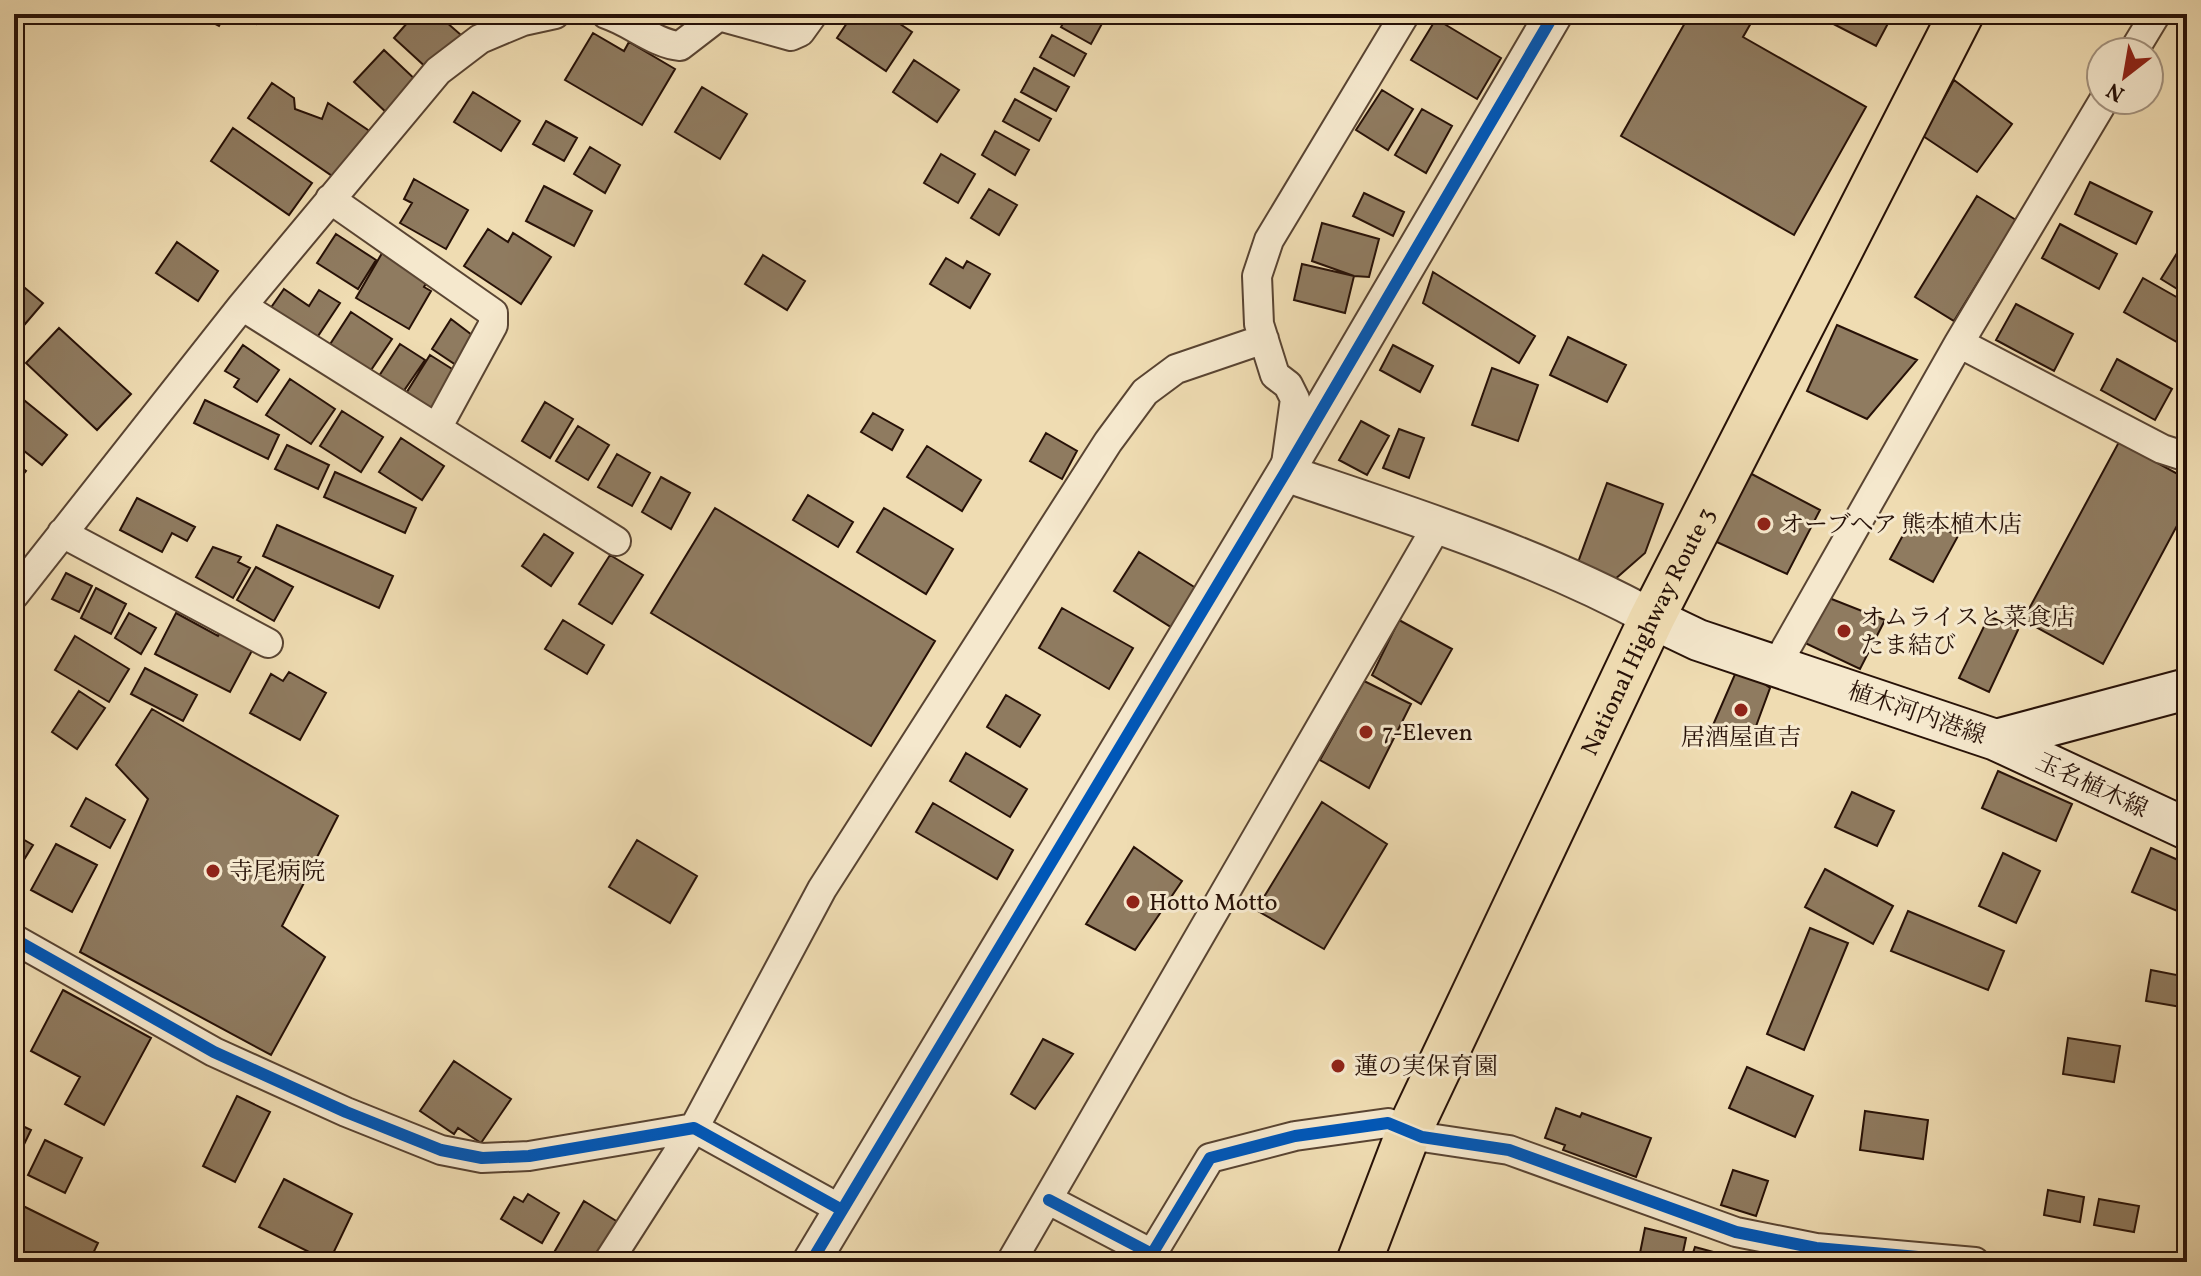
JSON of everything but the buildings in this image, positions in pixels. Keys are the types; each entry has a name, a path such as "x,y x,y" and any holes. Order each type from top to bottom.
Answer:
{"highway":[{"name":"National Highway Route 3","path":"1359,1262 1409,1131 1652,618 1961,14"}],"main road":[{"name":"植木河内港線","path":"1652,618 1698,640 1996,740 2187,689"},
{"name":"玉名植木線","path":"1996,740 2187,829"}],"street":[{"path":"14,595 242,306 438,71 480,39 523,21 555,14"},
{"path":"606,14 627,21 669,45 680,46 719,16 791,36 800,32 813,14"},
{"path":"1285,473 1295,399 1288,385 1275,375 1259,324 1257,276 1269,240 1405,14"},
{"path":"811,1262 1285,473 1554,14"},
{"path":"2143,36 2156,14"},
{"path":"1777,664 1959,343 2094,116"},
{"path":"330,199 493,313 493,325 437,428"},
{"path":"242,306 616,541"},
{"path":"608,1262 694,1128 822,889 1108,442 1145,392 1176,369 1264,339"},
{"path":"1959,343 2162,449 2187,457"},
{"path":"1285,473 1437,526 1598,588 1652,618"},
{"path":"1011,1262 1437,526"},
{"path":"62,533 268,643"},
{"path":"14,939 214,1052 346,1112 441,1150 482,1158 529,1156 694,1128 842,1210"},
{"path":"1049,1200 1152,1254 1210,1158 1295,1136 1388,1123 1422,1137 1509,1150 1736,1232 1816,1248 1975,1262"}],"cycle path":[{"path":"811,1262 1285,473 1554,14"},
{"path":"14,939 214,1052 346,1112 441,1150 482,1158 529,1156 694,1128 842,1210"},
{"path":"1049,1200 1152,1254 1210,1158 1295,1136 1388,1123 1422,1137 1509,1150 1736,1232 1816,1248 1975,1262"}],"place":[{"name":"オーブヘア 熊本植木店","path":"1764,524"},
{"name":"オムライスと菜食店 たま結び","path":"1844,631"},
{"name":"居酒屋直吉","path":"1741,710"},
{"name":"7-Eleven","path":"1366,732"},
{"name":"寺尾病院","path":"213,871"},
{"name":"Hotto Motto","path":"1133,902"},
{"name":"蓮の実保育園","path":"1338,1066"}]}
